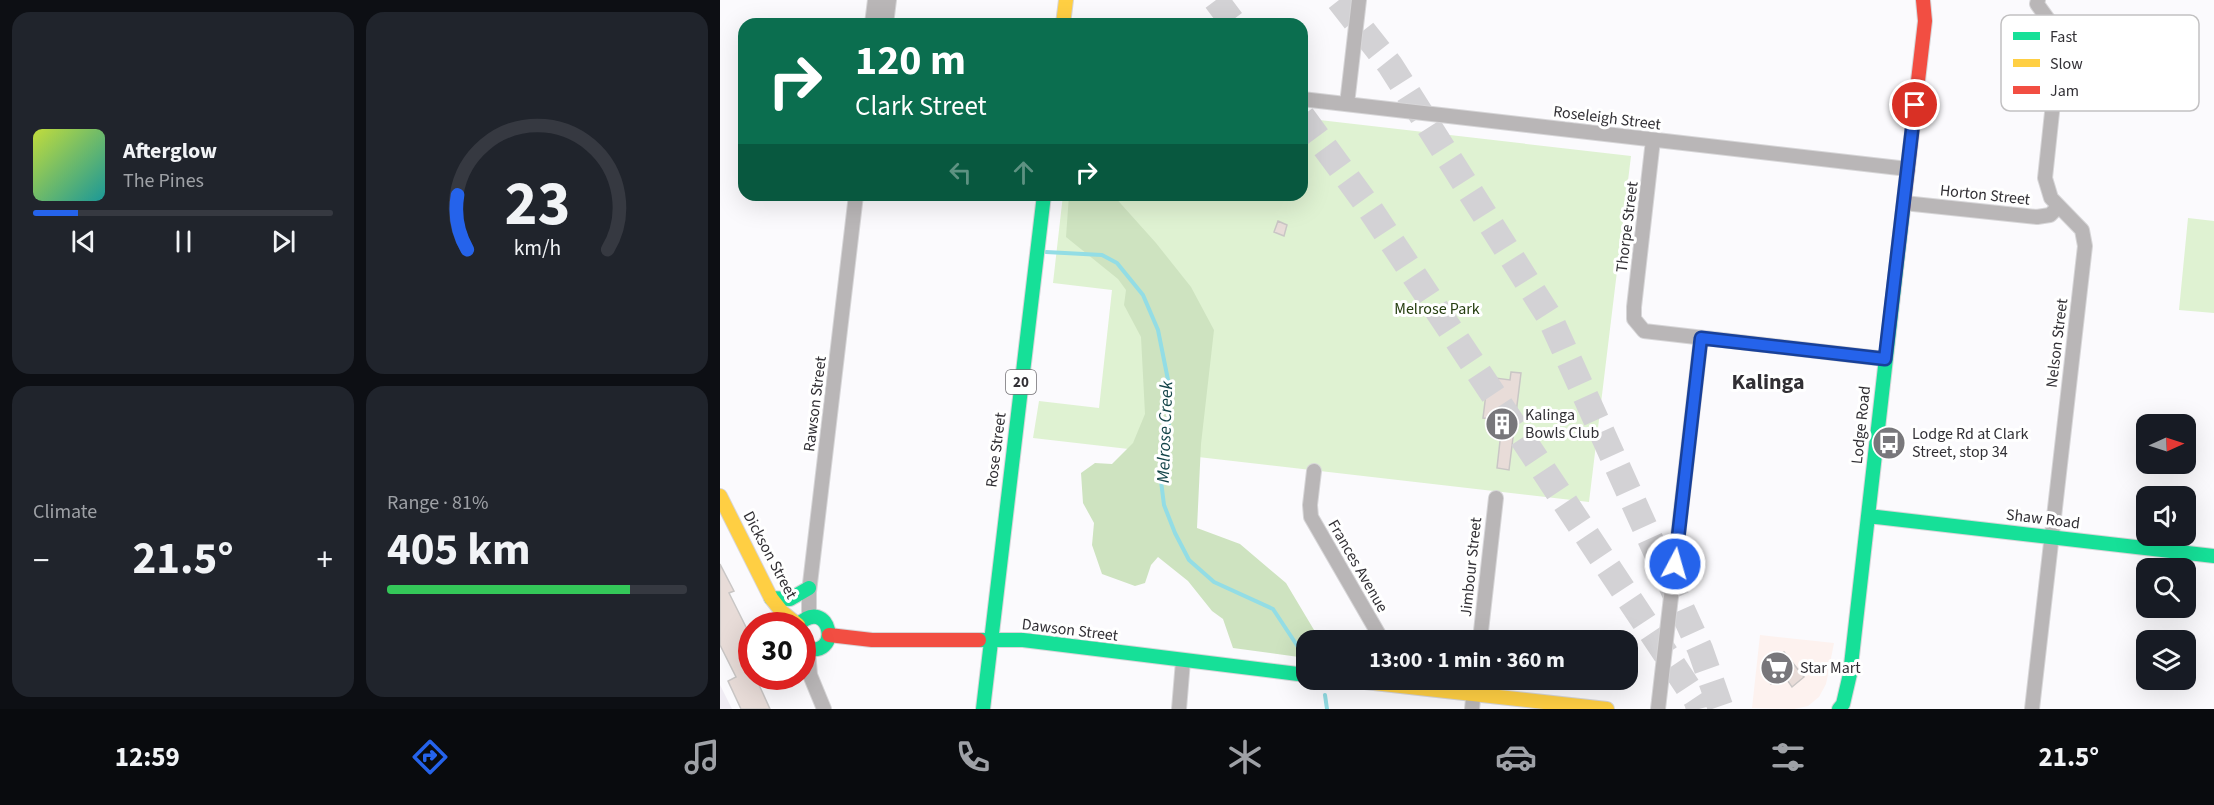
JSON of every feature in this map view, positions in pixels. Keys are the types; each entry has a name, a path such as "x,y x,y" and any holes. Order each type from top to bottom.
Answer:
{"street":[{"path":"873,18 875,0"},
{"path":"887,18 889,0"},
{"path":"1064,18 1066,0"},
{"path":"1347,104 1359,0"},
{"name":"Lodge Road","path":"1839,709 1843,704 1850,674 1925,21 1923,0"},
{"name":"Nelson Street","path":"2035,1 2045,15"},
{"name":"Roseleigh Street","path":"1308,100 1908,168"},
{"name":"Nelson Street","path":"2032,709 2085,246 2082,230 2051,198 2045,178 2052,111"},
{"name":"Thorpe Street","path":"1653,140 1634,319 1644,331 1701,338"},
{"name":"Rawson Street","path":"803,612 809,588 855,201"},
{"name":"Rose Street","path":"982,709 1043,201"},
{"name":"Horton Street","path":"1904,203 2037,217 2050,215 2058,207"},
{"path":"1658,709 1701,338 1885,359"},
{"name":"Frances Avenue","path":"1314,471 1311,517 1376,630"},
{"name":"Dickson Street","path":"720,496 771,598 782,612"},
{"name":"Jimbour Street","path":"1481,630 1496,498"},
{"name":"Shaw Road","path":"1868,516 2214,556"},
{"path":"771,598 790,599 809,588"},
{"name":"Dickson Street","path":"816,619 820,618 824,621 829,635"},
{"path":"816,649 820,649 828,641 829,635"},
{"name":"Dawson Street","path":"829,635 872,640 1023,640 1296,674"},
{"path":"1179,709 1184,661"},
{"path":"816,690 824,709"},
{"path":"1448,690 1607,709"},
{"path":"1472,709 1474,690"}],"shaded area":[{"path":"1760,635 1834,643 1826,684 1819,697 1808,706 1794,709 1752,708"},
{"path":"720,685 732,709 720,709"}],"green space":[{"name":"Melrose Park","path":"1308,119 1631,156 1589,502 1033,438 1039,401 1099,408 1112,290 1053,283 1062,201 1308,201"},
{"path":"1069,201 1118,201 1191,287 1214,330 1201,444 1197,528 1240,544 1286,583 1314,630 1296,630 1296,657 1233,648 1223,619 1212,611 1188,581 1158,557 1151,565 1145,583 1135,586 1102,574 1092,545 1094,523 1083,503 1081,473 1095,463 1112,464 1133,443 1145,414 1141,337 1124,305 1126,290 1118,279 1066,237"},
{"path":"2188,218 2214,221 2214,313 2179,310"}],"building":[{"path":"1278,221 1287,225 1284,236 1274,232"},
{"name":"Kalinga Bowls Club","path":"1511,372 1521,373 1509,470 1497,468 1501,432 1490,430 1491,419 1483,418 1488,377 1510,380"},
{"path":"720,564 734,591 729,593 738,612 738,690 761,690 770,709 741,709 728,681 736,677 720,645"},
{"name":"Star Mart","path":"1784,652 1804,677 1792,687 1783,674 1771,684 1761,671"}],"waterway":[{"name":"Melrose Creek","path":"1046,252 1102,255 1117,263 1143,295 1158,330 1168,380 1169,439 1161,481 1164,505 1175,533 1189,560 1214,582 1273,609 1296,644"},
{"name":"Melrose Creek","path":"1325,695 1327,709"}],"tunnel":[{"path":"1216,0 1230,18"},
{"path":"1339,0 1390,65 1550,318 1700,649 1721,709"},
{"path":"1308,124 1368,206 1697,701 1699,709"}],"traffic: fast":[{"path":"983,709 1043,201"},
{"path":"1839,709 1843,704 1850,674 1903,209"},
{"path":"1868,516 2214,556"},
{"path":"771,598 790,599 809,588"},
{"path":"816,617 824,622 828,630 828,638 824,646 816,649"},
{"path":"979,640 1023,640 1296,674"}],"traffic: slow":[{"path":"1064,18 1066,0"},
{"path":"720,496 771,598 782,612"},
{"path":"1437,690 1607,709"}],"traffic: jam":[{"path":"1903,209 1925,21 1923,0"},
{"path":"829,635 872,640 979,640"}],"place":[{"name":"Kalinga Bowls Club","path":"1502,424"},
{"name":"Lodge Rd at Clark Street, stop 34","path":"1889,443"},
{"name":"Star Mart","path":"1777,668"}],"district":[{"name":"Kalinga","path":"1768,382"}],"route":[{"path":"1675,564 1701,338 1885,359 1915,105"}]}
